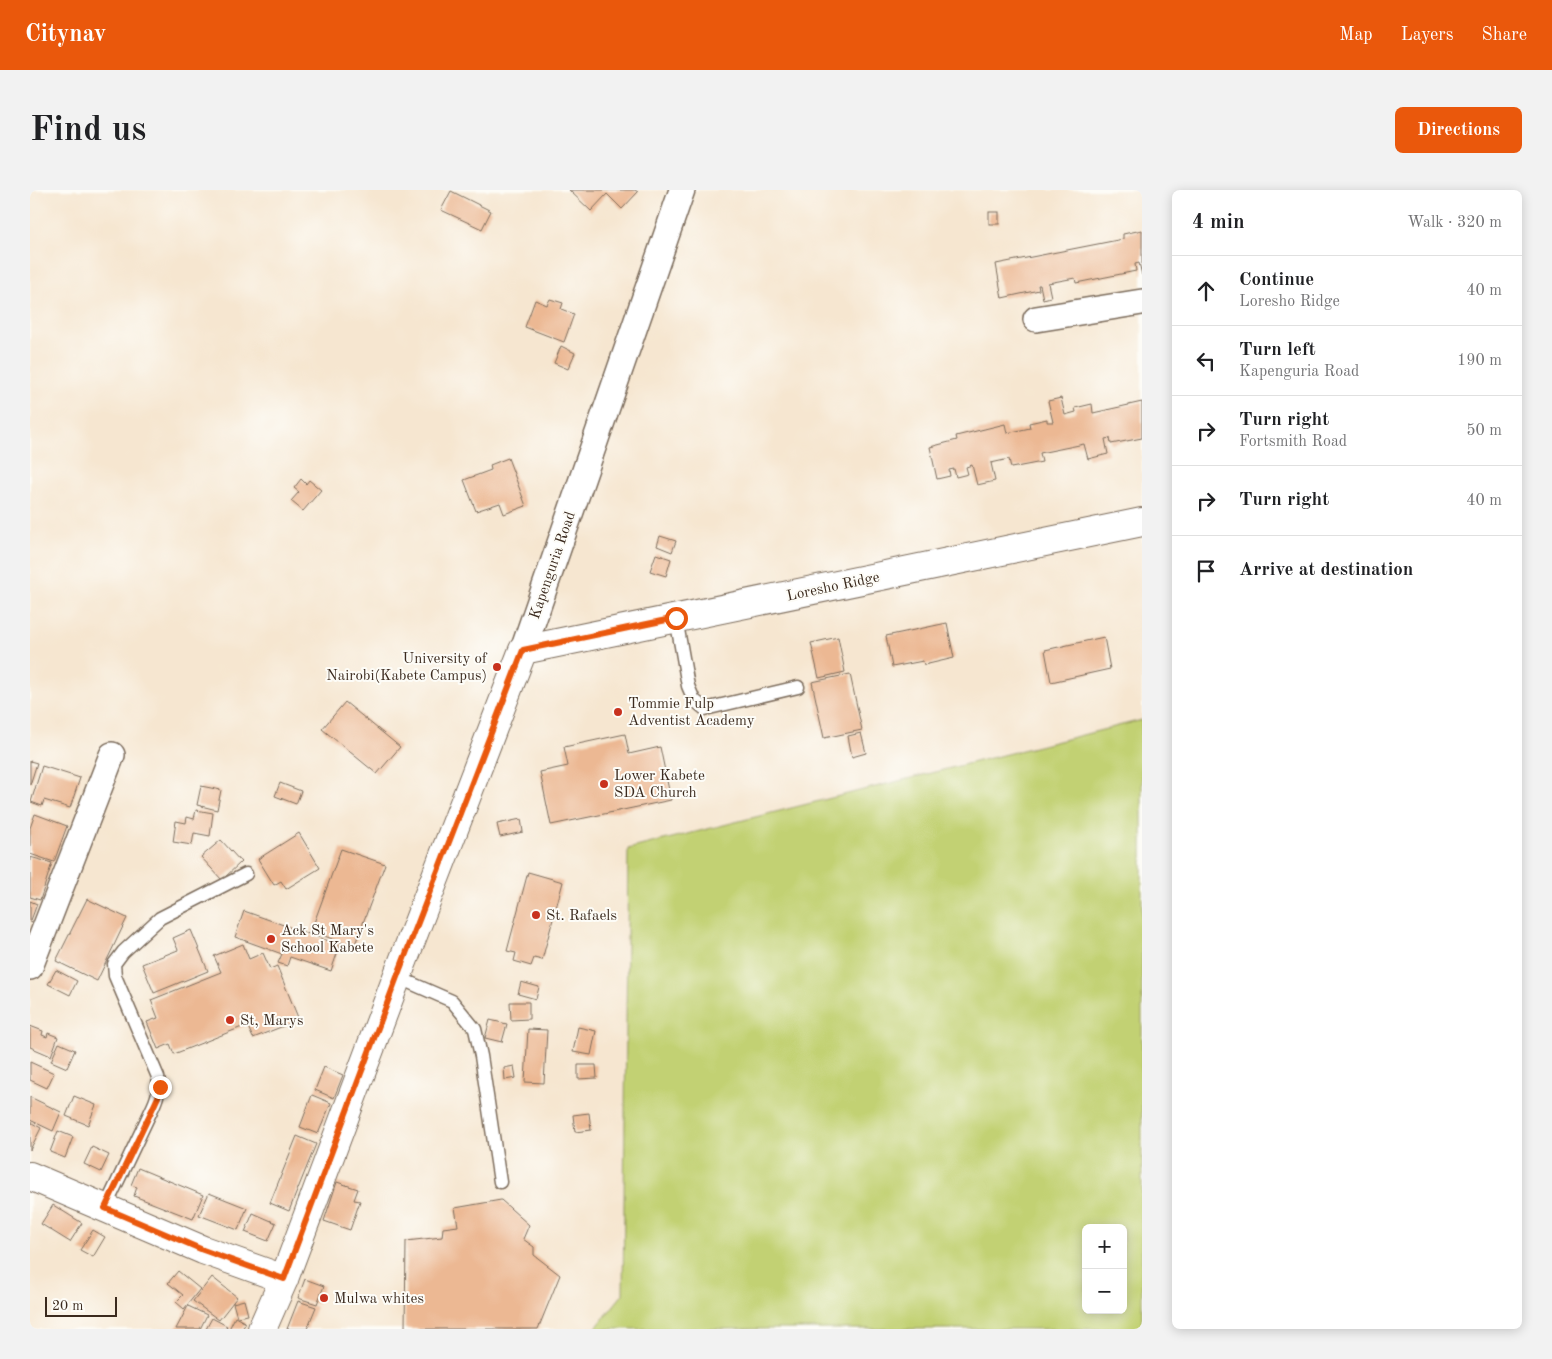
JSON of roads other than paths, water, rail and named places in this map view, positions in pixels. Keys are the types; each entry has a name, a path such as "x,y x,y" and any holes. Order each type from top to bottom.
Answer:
{"street":[{"name":"Kapenguria Road","path":"262,1329 284,1279 397,977 523,650 682,190"},
{"path":"1036,319 1142,302"},
{"name":"Loresho Ridge","path":"523,650 1142,522"},
{"path":"30,967 112,756"},
{"path":"30,1176 203,1250 284,1279"}],"lane":[{"path":"676,618 688,686 694,700 705,709 798,686"},
{"path":"105,1208 155,1104 160,1087 158,1077 115,976 114,964 123,952 160,918 246,874"},
{"path":"397,977 452,1000 475,1029 481,1056 500,1182"}],"place":[{"name":"University of Nairobi(Kabete Campus)","path":"497,667"},
{"name":"Tommie Fulp Adventist Academy","path":"618,712"},
{"name":"Lower Kabete SDA Church","path":"604,784"},
{"name":"St. Rafaels","path":"536,915"},
{"name":"Ack St Mary's School Kabete","path":"271,939"},
{"name":"St, Marys","path":"230,1020"},
{"name":"Mulwa whites","path":"324,1298"}]}
